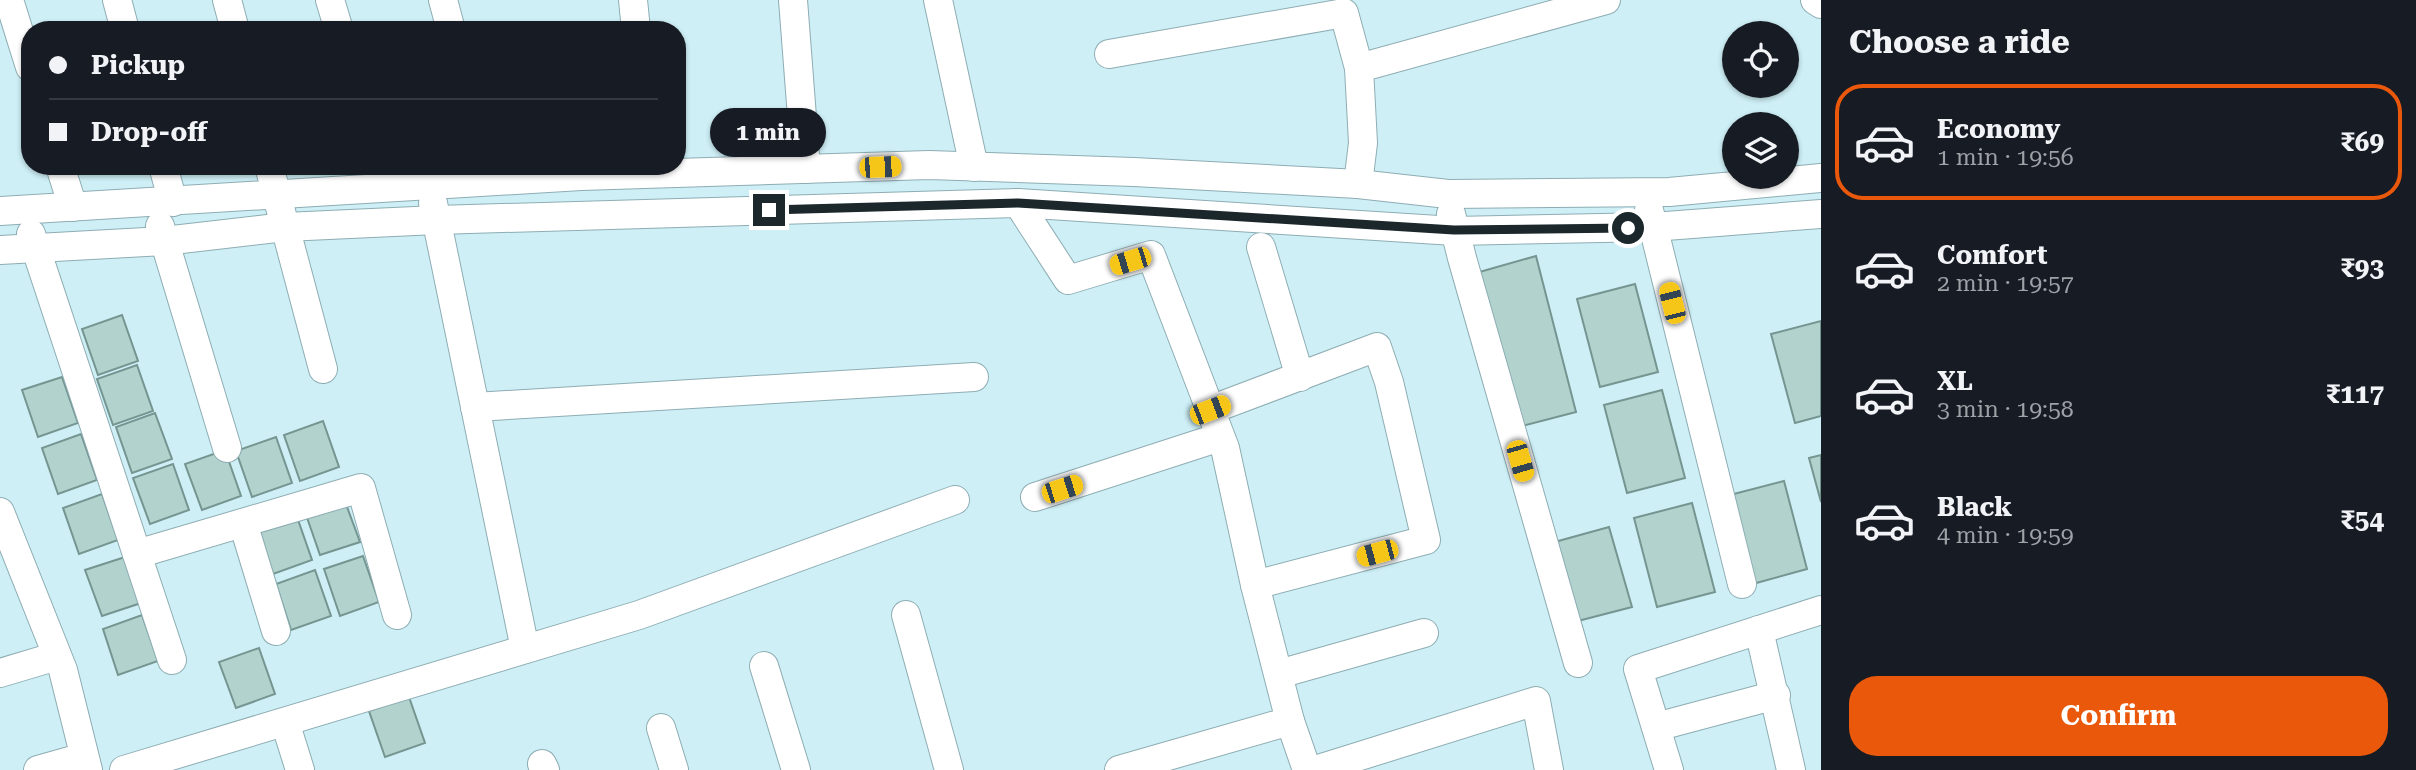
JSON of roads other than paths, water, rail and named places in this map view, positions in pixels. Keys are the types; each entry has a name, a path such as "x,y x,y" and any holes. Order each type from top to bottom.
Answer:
{"street":[{"path":"9,0 21,38"},
{"path":"117,0 123,21"},
{"path":"227,0 232,21"},
{"path":"330,0 336,21"},
{"path":"443,0 449,21"},
{"path":"633,0 635,21"},
{"path":"793,0 806,169"},
{"path":"938,0 974,167"},
{"path":"1359,68 1606,0"},
{"path":"1815,0 1821,4"},
{"path":"1109,54 1344,13 1359,68 1363,143 1358,184"},
{"path":"686,170 929,165 1358,184 1448,194 1645,193 1821,178"},
{"path":"1134,172 1139,211 1151,255 1220,437 1290,722 1307,770"},
{"path":"63,175 73,207"},
{"path":"163,175 164,241 227,448"},
{"path":"271,175 324,369"},
{"path":"172,660 36,249 12,211 276,195 382,177 430,185 484,175"},
{"path":"430,185 525,649"},
{"path":"1645,193 1742,584"},
{"path":"1448,194 1454,230 1578,663"},
{"path":"1018,203 1068,280 1151,255"},
{"path":"0,250 164,241 285,227 1018,203 1454,230 1653,227 1821,214"},
{"path":"1261,247 1300,377"},
{"path":"1210,410 1377,347 1389,382 1426,540 1255,585"},
{"path":"475,407 974,377"},
{"path":"1035,497 1220,437"},
{"path":"137,554 362,488 397,615"},
{"path":"124,770 639,615 955,500"},
{"path":"0,512 10,563 63,670 86,764 38,770"},
{"path":"243,523 276,631"},
{"path":"1668,770 1639,669 1821,610"},
{"path":"906,615 949,770"},
{"path":"1759,630 1791,770"},
{"path":"1279,674 1424,633"},
{"path":"0,673 57,656"},
{"path":"764,666 796,770"},
{"path":"1656,727 1776,695"},
{"path":"1315,770 1536,701 1549,770"},
{"path":"285,722 300,770"},
{"path":"1119,770 1290,722"},
{"path":"661,728 674,770"}]}
